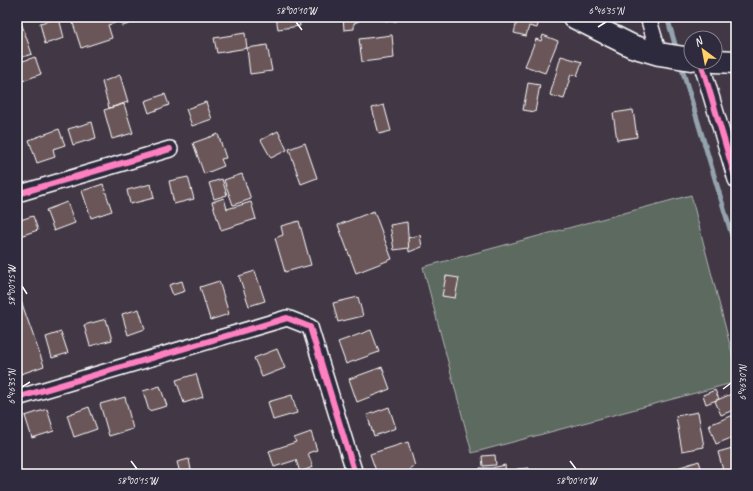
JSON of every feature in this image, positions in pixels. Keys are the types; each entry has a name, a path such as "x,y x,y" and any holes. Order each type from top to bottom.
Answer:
{"main road":[{"path":"574,17 632,46 659,54 683,58"},
{"path":"723,61 736,62"}],"street":[{"path":"648,17 659,54"},
{"path":"703,70 736,180"},
{"path":"17,194 170,149"},
{"path":"17,398 287,318 310,327 355,474"}],"green space":[{"path":"691,195 736,368 736,382 472,453 423,267"}],"building":[{"path":"71,17 113,17 115,23 108,25 112,38 81,48"},
{"path":"119,17 142,17 142,20 122,26"},
{"path":"276,17 299,17 300,26 278,29"},
{"path":"343,17 359,17 359,21 354,23 354,29 344,30"},
{"path":"385,17 397,17 397,21 386,21"},
{"path":"518,17 540,17 537,28 529,26 526,36 514,33"},
{"path":"59,18 64,38 45,44 40,23"},
{"path":"21,22 32,54 17,59 17,24"},
{"path":"245,33 247,48 217,53 214,38"},
{"path":"392,35 394,58 362,62 359,39"},
{"path":"543,35 558,41 545,73 525,66 536,39 541,41"},
{"path":"267,45 272,71 250,74 247,48"},
{"path":"561,56 582,62 577,76 571,74 564,99 550,95"},
{"path":"35,57 41,74 17,83 17,63"},
{"path":"120,75 128,102 109,108 102,82"},
{"path":"528,83 540,85 535,112 523,110"},
{"path":"165,94 169,105 149,113 145,101"},
{"path":"206,102 212,119 192,126 186,109"},
{"path":"124,104 133,133 112,139 104,110"},
{"path":"384,105 391,131 379,134 372,108"},
{"path":"633,110 637,137 617,140 613,113"},
{"path":"92,122 96,138 73,145 68,129"},
{"path":"59,129 65,145 53,149 55,157 37,163 29,140"},
{"path":"278,131 287,150 271,158 261,140"},
{"path":"218,134 226,158 221,159 224,166 204,174 193,143"},
{"path":"305,143 317,178 301,184 289,149"},
{"path":"242,174 251,199 233,205 224,180"},
{"path":"188,177 194,199 174,204 169,181"},
{"path":"222,179 227,195 214,199 209,183"},
{"path":"103,184 112,211 91,218 82,191"},
{"path":"151,184 154,198 130,204 127,190"},
{"path":"224,198 227,209 251,202 256,219 221,230 212,202"},
{"path":"67,202 75,223 54,231 46,210"},
{"path":"374,211 392,259 356,273 338,225"},
{"path":"33,216 38,230 17,237 17,221"},
{"path":"299,221 311,265 285,272 275,238 283,235 281,226"},
{"path":"407,222 409,248 394,250 390,225"},
{"path":"420,235 422,247 409,252 408,238"},
{"path":"255,271 265,301 249,306 239,276"},
{"path":"446,276 459,278 455,298 442,296"},
{"path":"182,281 185,291 173,295 169,285"},
{"path":"219,281 229,314 210,320 200,287"},
{"path":"358,297 363,316 338,322 333,303"},
{"path":"21,301 44,366 21,374 17,364 17,303"},
{"path":"139,309 145,329 128,335 122,314"},
{"path":"106,319 112,340 90,346 84,325"},
{"path":"371,330 379,352 346,364 338,342"},
{"path":"61,332 68,353 52,358 46,337"},
{"path":"277,349 285,368 262,377 254,358"},
{"path":"382,367 390,389 357,402 349,379"},
{"path":"196,374 203,397 184,403 176,380"},
{"path":"160,386 167,406 149,411 143,391"},
{"path":"715,390 719,399 706,404 703,395"},
{"path":"736,392 736,409 721,415 715,401"},
{"path":"292,395 297,413 273,420 268,402"},
{"path":"125,397 133,429 109,436 100,404"},
{"path":"89,407 97,429 74,437 67,415"},
{"path":"389,407 396,428 374,436 367,415"},
{"path":"47,409 54,431 32,438 25,416"},
{"path":"698,412 704,447 682,451 676,416"},
{"path":"736,414 736,436 716,444 709,425"},
{"path":"311,432 317,450 308,453 313,467 300,472 296,460 274,467 269,451 296,442 294,438"},
{"path":"408,442 415,466 410,468 412,473 377,474 370,454"},
{"path":"736,447 736,474 724,474 718,452"},
{"path":"495,455 496,465 483,466 482,456"},
{"path":"189,459 191,470 180,473 177,462"},
{"path":"699,461 703,474 676,474 674,469"},
{"path":"505,465 506,474 479,474 480,468 492,468"},
{"path":"529,468 529,474 517,474 517,469"}],"waterway":[{"path":"667,17 677,51"},
{"path":"680,62 736,249"}],"cycle path":[{"path":"703,70 736,180"},
{"path":"17,194 170,149"},
{"path":"17,398 287,318 310,327 355,474"}]}
